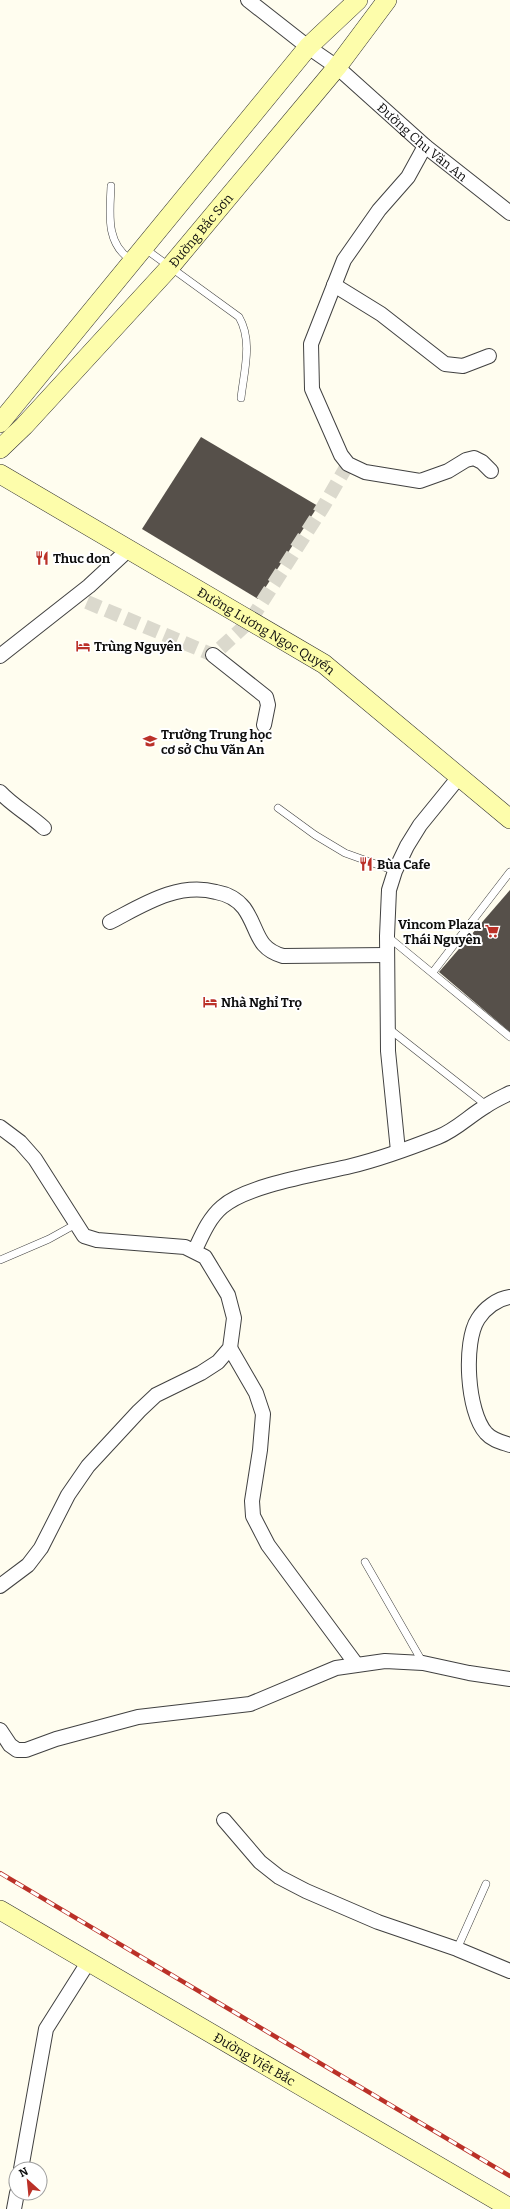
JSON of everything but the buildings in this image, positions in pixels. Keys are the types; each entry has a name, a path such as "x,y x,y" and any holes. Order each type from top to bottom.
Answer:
{"main road":[{"path":"0,423 308,47 358,0"},
{"name":"Đường Bắc Sơn","path":"0,448 24,426 170,267 337,66 387,0"},
{"name":"Đường Lương Ngọc Quyến","path":"0,474 324,664 510,819"},
{"name":"Đường Việt Bắc","path":"0,1910 510,2208"}],"street":[{"name":"Đường Chu Văn An","path":"248,0 308,47 337,66 425,146 510,213"},
{"path":"425,146 408,177 379,210 344,260 311,344 312,389 341,455 348,464 365,472 420,481 448,471 466,460 474,458 482,462 491,471"},
{"path":"334,285 381,314 444,364 463,366 489,356"},
{"path":"0,656 89,586 128,550"},
{"path":"213,655 266,697 268,705 264,725"},
{"path":"398,1151 388,1051 387,936 390,890 395,870 420,825 460,777"},
{"path":"0,792 10,803 29,814 44,828"},
{"path":"110,922 164,894 182,890 204,889 235,899 245,909 263,946 272,953 283,956 387,955"},
{"path":"195,1250 204,1230 216,1212 223,1205 267,1186 353,1165 398,1151 449,1132 486,1105 510,1093"},
{"path":"0,1127 20,1142 35,1159 84,1236 93,1240 167,1244 195,1250 205,1257 228,1295 234,1318 230,1348 218,1362 201,1373 156,1395 139,1411 88,1466 72,1489 41,1548 28,1565 0,1586"},
{"path":"510,1298 502,1299 489,1307 478,1319 471,1335 469,1371 471,1395 480,1426 487,1434 497,1441 510,1445"},
{"path":"230,1348 256,1393 263,1414 260,1450 252,1501 253,1516 268,1545 356,1664"},
{"path":"0,1730 10,1745 17,1750 26,1750 56,1739 138,1718 250,1704 336,1668 384,1661 423,1663 469,1673 510,1679"},
{"path":"224,1820 260,1862 279,1877 364,1916 457,1949 510,1971"},
{"path":"23,2161 46,2029 89,1961"}],"lane":[{"path":"112,186 110,224 115,244 122,254 139,255 170,267 239,316 245,328 247,345 241,398"},
{"path":"278,808 315,835 345,853 395,870"},
{"path":"432,972 510,872"},
{"path":"387,936 510,1037"},
{"path":"388,1028 486,1105"},
{"path":"0,1260 49,1239 76,1224"},
{"path":"365,1562 423,1663"},
{"path":"457,1949 486,1884"}],"tunnel":[{"path":"87,602 213,655 250,621 323,507 348,464"}],"railway":[{"path":"0,1873 510,2176"}],"place":[{"name":"Thuc don","path":"42,558"},
{"name":"Trùng Nguyên","path":"83,646"},
{"name":"Trường Trung học cơ sở Chu Văn An","path":"150,741"},
{"name":"Bùa Cafe","path":"366,864"},
{"name":"Vincom Plaza Thái Nguyên","path":"492,931"},
{"name":"Nhà Nghỉ Trọ","path":"210,1002"}]}
